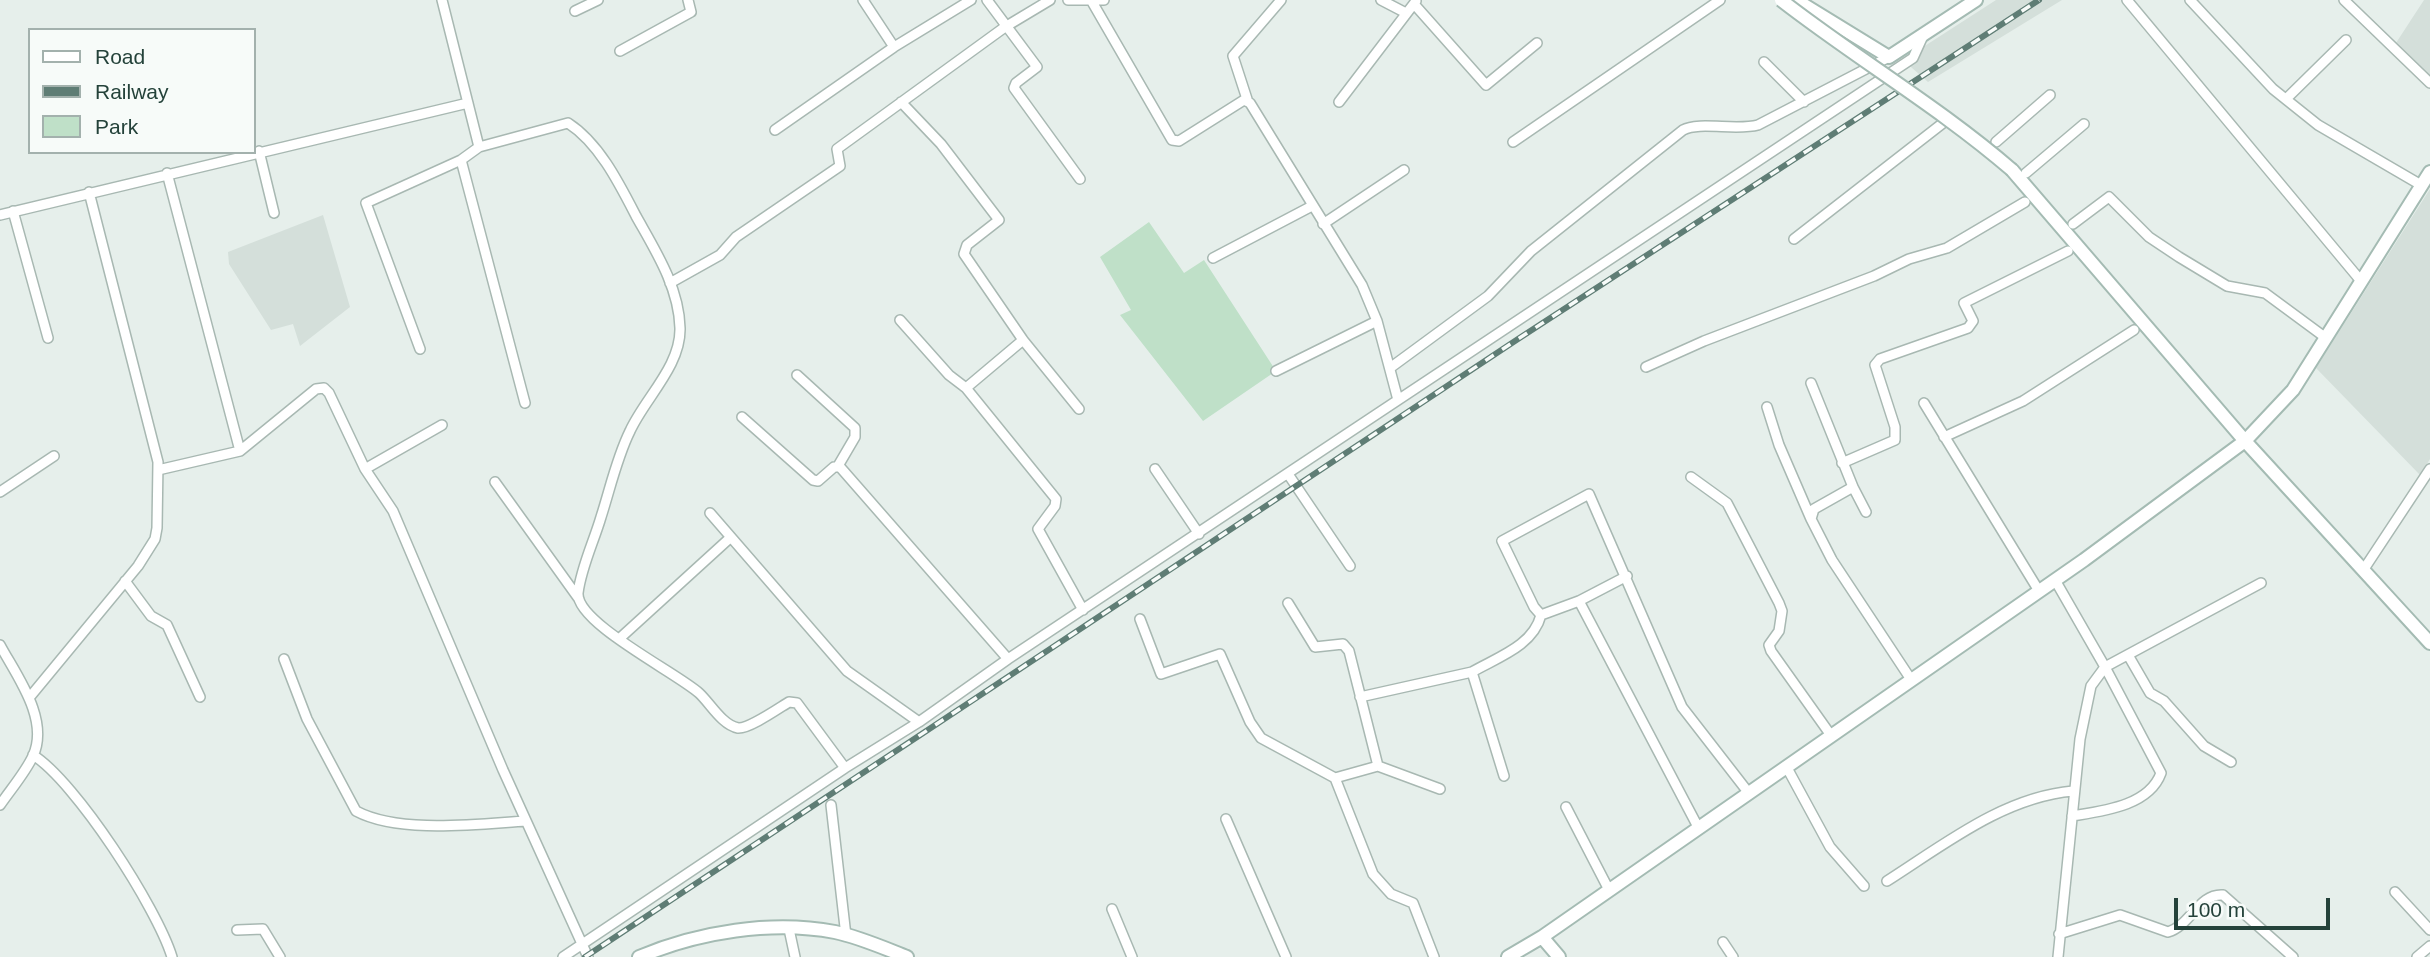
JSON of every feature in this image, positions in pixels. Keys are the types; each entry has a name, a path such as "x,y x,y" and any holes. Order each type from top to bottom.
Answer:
{"main road":[{"path":"1781,0 1831,39 1940,111 2012,170 2245,441 2430,643"},
{"path":"1796,0 1889,57 1976,0"},
{"path":"1508,957 1542,937 1910,678 2055,580 2245,441 2293,390 2430,172"},
{"path":"639,957 722,931 753,928 846,936 907,957"},
{"path":"1542,937 1559,957"}],"street":[{"path":"442,0 479,147"},
{"path":"575,11 597,0"},
{"path":"620,51 691,12 688,0"},
{"path":"863,0 894,47"},
{"path":"775,130 894,47 971,0"},
{"path":"987,0 1037,67 1016,83 1014,88 1080,179"},
{"path":"670,283 720,255 737,237 840,166 837,149 1005,27 1049,0"},
{"path":"1068,0 1104,0"},
{"path":"1281,0 1233,55 1247,99 1362,285 1377,321 1398,400"},
{"path":"1381,0 1406,13"},
{"path":"1513,142 1720,0"},
{"path":"2190,0 2230,46 2286,99 2330,133 2421,185"},
{"path":"2344,0 2354,4 2430,83"},
{"path":"1092,1 1172,141 1178,141 1247,99"},
{"path":"2127,1 2361,281"},
{"path":"1339,102 1416,2 1486,85 1537,43"},
{"path":"563,957 1913,58 1923,35"},
{"path":"2286,99 2346,40"},
{"path":"1390,368 1488,296 1531,251 1683,130 1693,127 1748,128 1889,57"},
{"path":"1764,62 1804,102"},
{"path":"1996,142 2050,95"},
{"path":"901,102 957,162 999,220 967,245 964,254 1023,340 1079,409"},
{"path":"256,152 468,103"},
{"path":"420,349 365,208 366,203 461,160 479,147 568,122 582,131 618,181 670,283 678,310 679,344 674,361 643,404 628,435 584,570 579,599"},
{"path":"1794,239 1943,124"},
{"path":"2026,173 2084,124"},
{"path":"259,151 274,213"},
{"path":"0,215 246,154"},
{"path":"461,160 524,403"},
{"path":"1323,224 1404,170"},
{"path":"167,173 240,451"},
{"path":"29,698 80,632 125,581 155,539 158,470 89,192"},
{"path":"2073,224 2109,197 2149,237 2179,257 2227,286 2265,293 2326,338"},
{"path":"1646,367 1704,341 1874,276 1909,259 1947,248 2025,202"},
{"path":"1213,258 1312,206"},
{"path":"13,211 48,338"},
{"path":"1842,463 1895,440 1895,427 1875,365 1880,359 1968,328 1973,321 1964,303 2068,251"},
{"path":"900,320 949,375 966,388 1056,499 1055,506 1038,529 1083,610"},
{"path":"1276,371 1377,321"},
{"path":"1944,437 2024,401 2134,330"},
{"path":"966,388 1023,340"},
{"path":"742,417 813,480 818,481 838,466 855,437 855,428 797,375"},
{"path":"1811,383 1842,463 1866,512"},
{"path":"158,470 240,451 321,387 329,393 365,469 391,507 526,821 588,957"},
{"path":"1924,403 2039,591"},
{"path":"1767,407 1779,445 1832,560 1910,678"},
{"path":"365,469 442,425"},
{"path":"0,492 54,456"},
{"path":"838,466 1008,659"},
{"path":"1155,469 1199,534"},
{"path":"2364,569 2430,469"},
{"path":"1288,474 1350,566"},
{"path":"1691,477 1727,503 1782,611 1779,631 1769,645 1771,651 1830,734"},
{"path":"495,482 590,614 619,639 698,691 733,726 744,727 789,702 797,703 845,768"},
{"path":"1811,519 1814,509 1853,487"},
{"path":"1541,615 1534,607 1502,539 1586,494 1590,496 1627,576 1682,707 1748,792"},
{"path":"710,513 847,671 919,722"},
{"path":"619,639 731,537"},
{"path":"1360,697 1472,672 1528,639 1535,631 1541,615 1579,601 1627,576"},
{"path":"2055,580 2161,773 2154,790 2148,794 2112,808 2072,816"},
{"path":"125,581 151,616 167,625 200,697"},
{"path":"2058,957 2073,791 2091,686 2105,667 2262,583"},
{"path":"1579,601 1698,827"},
{"path":"1288,603 1315,647 1346,646 1378,766"},
{"path":"1140,619 1161,674 1220,654 1250,722 1261,738 1335,778 1373,874 1383,889 1416,907 1434,957"},
{"path":"0,645 29,698 37,739 33,755 0,805"},
{"path":"2128,655 2151,695 2164,701 2204,746 2231,762"},
{"path":"284,659 306,719 356,811 367,817 424,823 526,821"},
{"path":"1472,672 1504,776"},
{"path":"33,755 66,788 115,851 146,903 172,957"},
{"path":"1786,765 1830,847 1864,886"},
{"path":"1335,778 1378,766 1440,789"},
{"path":"1888,881 1979,823 2048,793 2073,791"},
{"path":"831,805 846,936"},
{"path":"1566,807 1609,890"},
{"path":"1226,819 1286,957"},
{"path":"2395,892 2430,929"},
{"path":"2059,934 2120,915 2168,932 2179,928 2208,898 2223,895 2293,957"},
{"path":"1112,909 1132,957"},
{"path":"237,930 263,929 280,957"},
{"path":"789,929 795,957"},
{"path":"1723,942 1733,957"},
{"path":"2417,957 2430,946"}],"shaded area":[{"path":"1996,0 2062,0 1928,82 1903,60"},
{"path":"2424,0 2430,0 2430,81 2394,46"},
{"path":"2430,189 2430,459 2420,475 2316,368"},
{"path":"323,215 350,307 300,346 293,324 271,330 229,264 228,252"}],"green space":[{"path":"1149,222 1184,273 1204,260 1276,371 1203,421 1120,315 1131,310 1100,257"}],"railway":[{"path":"585,957 1518,339 2039,0"}]}
